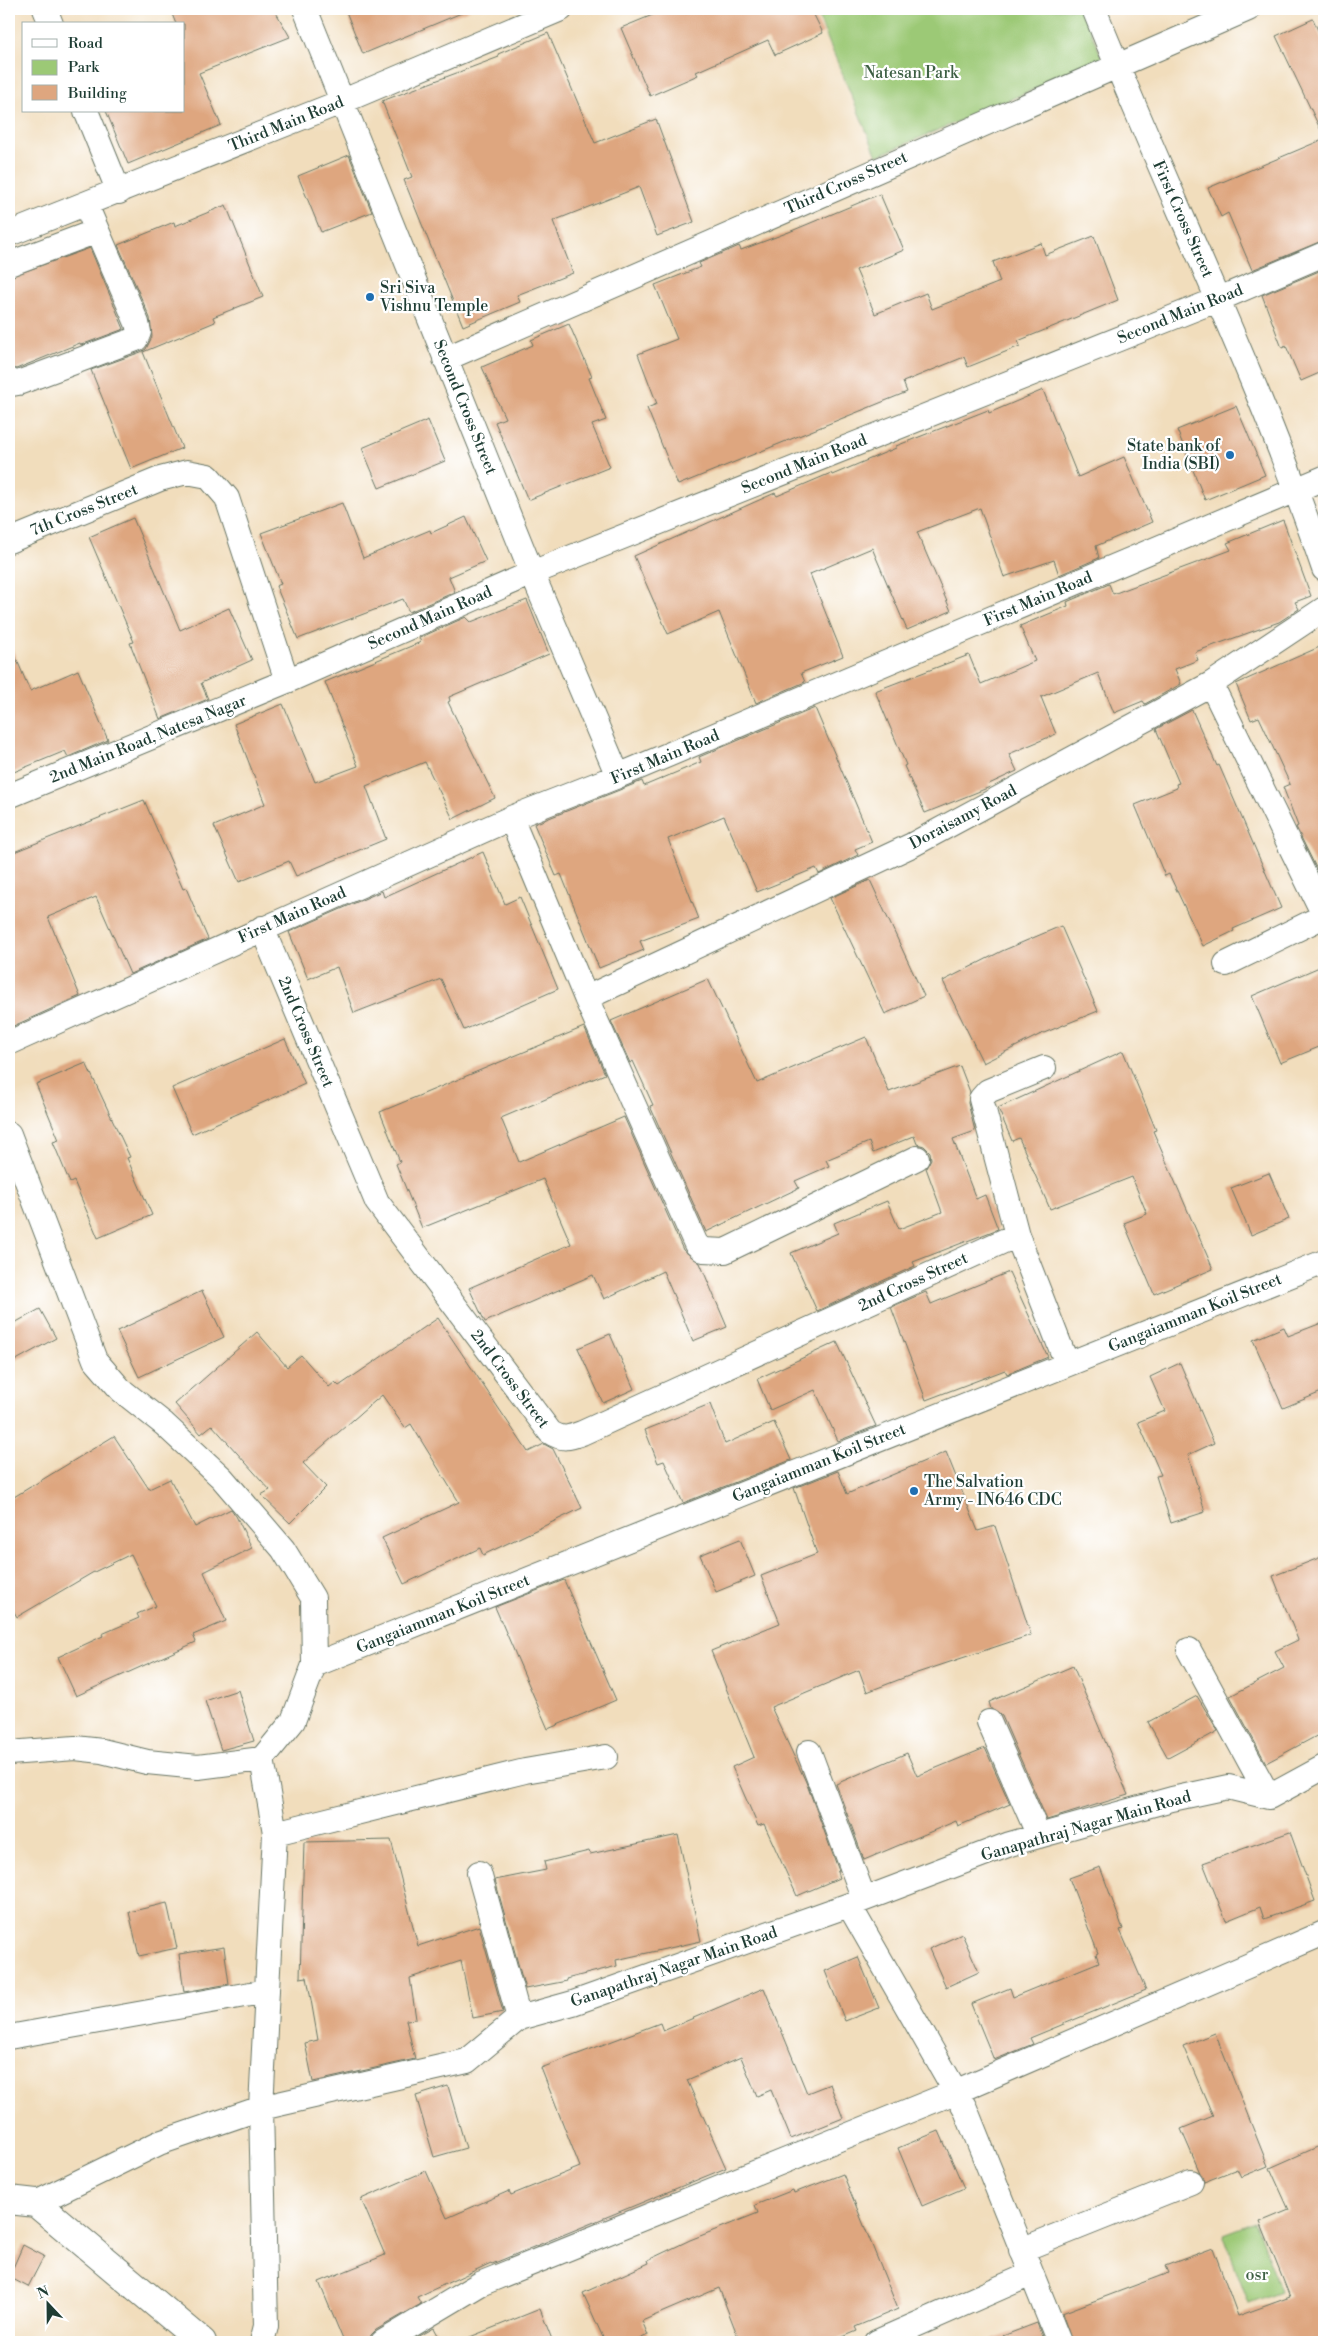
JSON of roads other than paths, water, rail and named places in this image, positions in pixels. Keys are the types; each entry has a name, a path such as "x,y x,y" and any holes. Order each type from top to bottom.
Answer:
{"street":[{"path":"45,9 50,22"},
{"name":"Second Cross Street","path":"305,9 445,359 618,776"},
{"name":"Third Main Road","path":"9,234 342,102 560,9"},
{"name":"First Cross Street","path":"1094,9 1116,64 1219,299 1297,489 1324,570"},
{"name":"Third Cross Street","path":"445,359 1116,64 1248,9"},
{"path":"86,112 119,192"},
{"path":"9,380 12,384 18,383 136,339 139,332 137,323 86,205"},
{"path":"9,264 97,231"},
{"name":"Second Main Road","path":"288,681 532,572 1219,299 1324,254"},
{"name":"7th Cross Street","path":"9,541 160,478 187,472 208,476 227,498 288,681"},
{"name":"First Main Road","path":"9,1043 511,818 618,776 1324,478"},
{"name":"Doraisamy Road","path":"586,998 912,845 1211,684 1324,608"},
{"name":"2nd Main Road, Natesa Nagar","path":"9,796 288,681"},
{"path":"1211,684 1324,916 1226,964"},
{"path":"511,818 586,998 689,1232 696,1244 703,1250 725,1251 918,1158"},
{"name":"2nd Cross Street","path":"262,928 377,1202 550,1432 558,1437 570,1438 582,1434 1016,1235"},
{"path":"1044,1068 988,1090 982,1099 1016,1235 1067,1364"},
{"path":"9,1134 95,1360 121,1390 164,1424 222,1478 283,1549 313,1598 314,1665 293,1721 262,1759 198,1767 147,1762 102,1751 76,1748 9,1753"},
{"name":"Gangaiamman Koil Street","path":"314,1665 1324,1262"},
{"path":"1189,1650 1269,1797 1324,1767"},
{"path":"989,1722 1040,1836"},
{"path":"809,1752 856,1902 965,2108 1058,2342"},
{"path":"275,1833 525,1771 606,1757"},
{"path":"262,1759 275,1833 261,2108 266,2326 262,2342"},
{"name":"Ganapathraj Nagar Main Road","path":"36,2203 159,2143 261,2108 467,2061 519,2018 573,2003 856,1902 1010,1844 1172,1799 1228,1787 1269,1797"},
{"path":"479,1873 519,2018"},
{"path":"383,2342 480,2284 955,2092 1324,1933"},
{"path":"9,2038 267,1991"},
{"path":"1021,2250 1191,2182"},
{"path":"9,2200 36,2203 202,2342"},
{"path":"877,2342 1031,2274"}],"place":[{"name":"Sri Siva Vishnu Temple","path":"370,297"},
{"name":"State bank of India (SBI)","path":"1230,455"},
{"name":"The Salvation Army - IN646 CDC","path":"914,1491"}],"park label":[{"name":"Natesan Park","path":"911,73"},
{"name":"osr","path":"1257,2275"}]}
